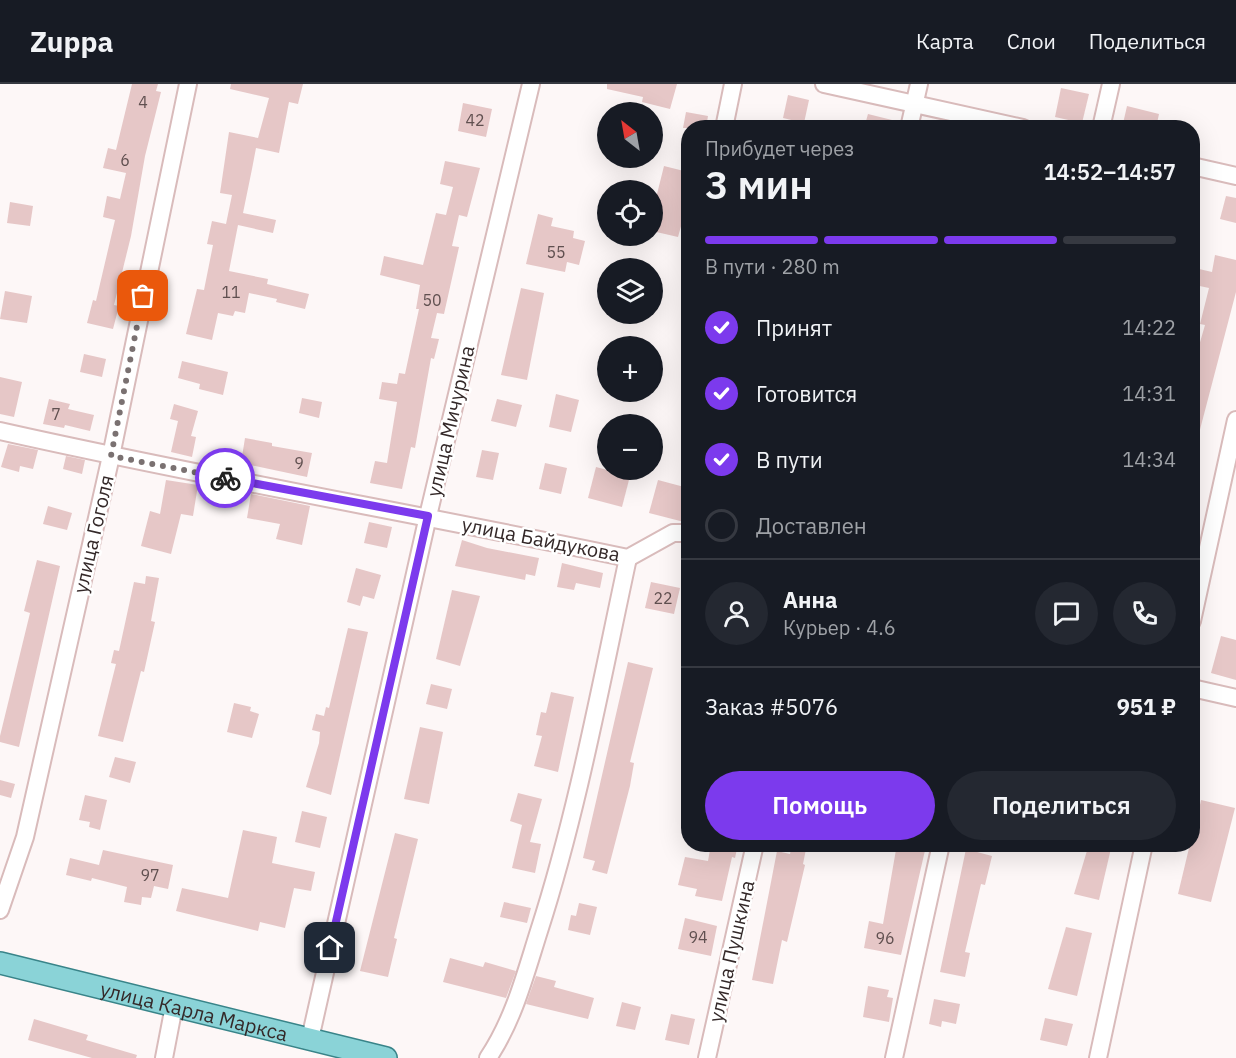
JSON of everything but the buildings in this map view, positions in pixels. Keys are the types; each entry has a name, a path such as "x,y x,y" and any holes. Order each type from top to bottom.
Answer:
{"main road":[{"name":"улица Карла Маркса","path":"0,963 386,1058"}],"street":[{"name":"улица Гоголя","path":"0,910 25,837 111,456 188,84"},
{"name":"улица Мичурина","path":"310,1039 428,516 531,84"},
{"path":"726,120 733,84"},
{"path":"824,84 988,120"},
{"path":"911,120 919,84"},
{"path":"1103,120 1111,84"},
{"path":"1200,168 1236,176"},
{"path":"1200,584 1236,420"},
{"name":"улица Байдукова","path":"0,431 111,456 428,516 628,558 673,533 681,533"},
{"path":"488,1058 512,1014 552,892 580,782 628,558"},
{"path":"1200,690 1236,698"},
{"name":"улица Пушкина","path":"707,1058 753,852"},
{"path":"894,1058 939,852"},
{"path":"1098,1058 1142,852"},
{"path":"164,1058 174,1006"}],"way so far":[{"path":"143,296 111,456 225,478"}],"route":[{"path":"225,478 428,516 330,948"}]}
